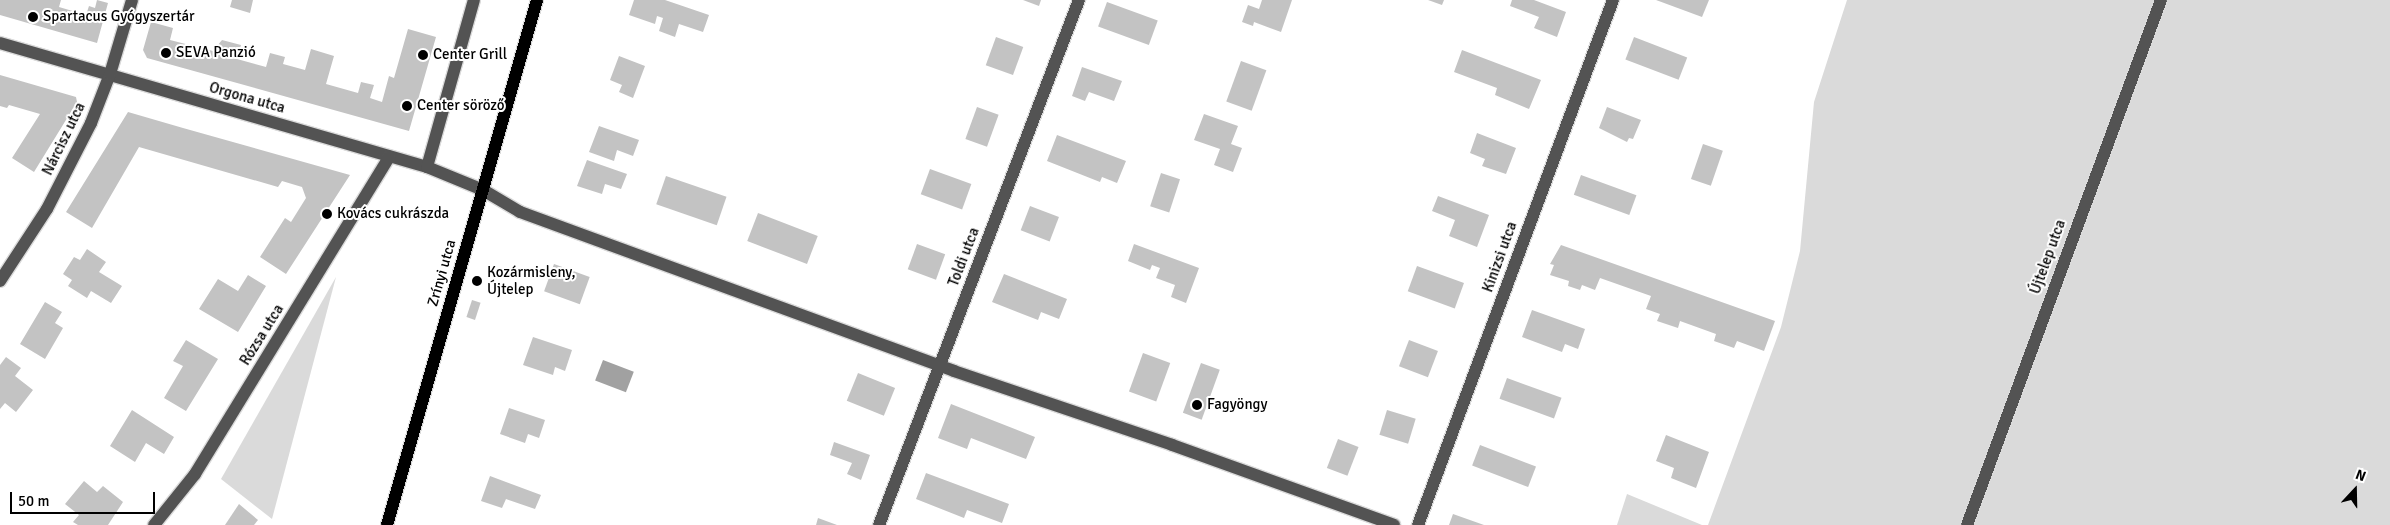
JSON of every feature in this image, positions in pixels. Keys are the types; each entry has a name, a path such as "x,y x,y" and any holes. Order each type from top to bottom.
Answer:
{"main road":[{"name":"Zrínyi utca","path":"387,525 537,0"}],"street":[{"name":"Nárcisz utca","path":"0,281 47,209 91,124 110,74 132,0"},
{"path":"427,168 474,0"},
{"name":"Toldi utca","path":"879,525 1079,0"},
{"name":"Kinizsi utca","path":"1418,525 1613,0"},
{"name":"Újtelep utca","path":"1967,525 2161,0"},
{"name":"Orgona utca","path":"0,43 427,168 483,190 520,212 940,366 1394,525"},
{"name":"Rózsa utca","path":"154,525 195,474 389,157"}],"shaded area":[{"path":"1847,0 2390,0 2390,525 1708,525 1781,327 1800,251 1814,102"},
{"path":"336,277 272,519 221,479"},
{"path":"603,360 634,372 626,392 595,381"},
{"path":"1627,494 1702,525 1617,525"}],"building":[{"path":"0,0 61,0 59,7 86,15 89,6 95,8 97,0 108,3 97,43 0,15"},
{"path":"232,0 253,0 250,13 230,7"},
{"path":"634,0 665,0 709,15 703,32 679,24 675,37 659,31 663,18 657,16 655,24 629,15"},
{"path":"1023,0 1041,0 1039,6"},
{"path":"1262,0 1292,0 1281,32 1254,22 1253,26 1242,22 1248,5 1259,9"},
{"path":"1428,0 1444,0 1442,5"},
{"path":"1512,0 1534,0 1566,12 1557,37 1534,28 1539,17 1510,6"},
{"path":"1656,0 1709,0 1702,17"},
{"path":"1107,2 1158,20 1149,45 1098,26"},
{"path":"151,22 173,28 170,40 213,51 222,40 241,45 237,59 266,67 270,53 285,57 283,64 305,70 311,49 334,56 326,84 358,93 361,82 374,85 370,98 382,102 389,76 394,78 408,29 436,37 409,131 147,58 143,50"},
{"path":"996,37 1023,47 1013,75 986,65"},
{"path":"1634,37 1687,57 1679,80 1625,59"},
{"path":"1462,50 1541,80 1529,109 1495,95 1497,88 1454,72"},
{"path":"619,56 645,66 633,98 619,92 622,85 610,80"},
{"path":"1241,61 1266,70 1252,111 1226,101"},
{"path":"1082,67 1122,81 1114,101 1089,92 1085,101 1072,96"},
{"path":"0,75 76,97 77,102 34,172 12,158 40,114 9,105 7,108 0,106"},
{"path":"977,107 999,115 987,147 965,139"},
{"path":"1607,107 1641,120 1633,139 1629,138 1627,142 1599,128"},
{"path":"128,112 350,175 286,274 260,257 285,218 291,222 306,198 302,187 282,181 278,187 139,147 92,228 66,212"},
{"path":"1204,114 1238,126 1231,144 1242,148 1233,172 1214,165 1220,149 1194,140"},
{"path":"599,126 639,140 633,156 617,150 614,161 589,152"},
{"path":"1477,133 1516,148 1506,174 1482,166 1485,159 1470,153"},
{"path":"1057,135 1126,161 1117,183 1102,177 1100,182 1047,161"},
{"path":"1703,144 1723,151 1711,186 1691,179"},
{"path":"587,160 627,174 621,189 605,184 602,194 577,186"},
{"path":"930,169 971,184 962,209 921,194"},
{"path":"1161,173 1180,179 1169,212 1150,206"},
{"path":"1581,175 1636,195 1629,215 1574,195"},
{"path":"666,176 727,197 717,225 656,204"},
{"path":"1438,196 1489,215 1477,247 1449,236 1455,220 1432,211"},
{"path":"1030,206 1059,217 1050,241 1021,230"},
{"path":"758,213 818,236 807,264 747,241"},
{"path":"917,244 945,254 936,280 908,269"},
{"path":"1134,244 1199,268 1186,303 1171,297 1175,285 1156,278 1160,268 1152,265 1150,270 1128,261"},
{"path":"1561,245 1775,321 1764,351 1737,341 1734,348 1714,341 1716,334 1680,321 1678,328 1657,321 1660,314 1646,309 1651,296 1600,278 1595,290 1582,285 1580,290 1568,286 1569,281 1550,275 1554,265 1550,264"},
{"path":"87,249 106,262 99,272 122,286 111,303 91,291 87,298 68,286 72,280 63,274 74,257 80,260"},
{"path":"554,264 590,277 580,304 544,291"},
{"path":"1417,266 1464,283 1455,308 1408,291"},
{"path":"1004,274 1067,299 1059,319 1041,312 1038,320 992,302"},
{"path":"248,275 266,286 238,332 199,309 218,279 238,291"},
{"path":"472,300 481,303 475,320 466,317"},
{"path":"45,302 62,312 55,323 63,328 45,359 20,344"},
{"path":"1532,310 1585,329 1578,349 1565,344 1562,352 1522,337"},
{"path":"533,337 572,350 565,371 555,367 553,375 523,365"},
{"path":"186,340 218,359 186,411 164,398 183,366 173,361"},
{"path":"1409,340 1438,351 1428,377 1399,366"},
{"path":"1143,353 1170,363 1156,401 1129,392"},
{"path":"6,357 21,368 15,376 33,390 16,412 5,403 0,409 0,365"},
{"path":"1201,363 1220,370 1202,420 1183,413"},
{"path":"858,373 895,388 884,416 847,401"},
{"path":"1507,378 1562,398 1554,419 1499,399"},
{"path":"951,404 1035,437 1026,459 971,438 967,449 938,438"},
{"path":"509,408 545,420 539,438 528,434 525,443 500,434"},
{"path":"132,410 174,437 164,454 146,443 135,462 110,446"},
{"path":"1387,410 1416,419 1408,444 1379,435"},
{"path":"1666,435 1709,452 1696,488 1671,478 1674,468 1656,461"},
{"path":"1338,439 1359,447 1347,476 1327,468"},
{"path":"834,442 870,455 861,480 847,474 852,463 830,455"},
{"path":"1480,445 1536,467 1528,487 1472,466"},
{"path":"926,473 1009,504 1002,523 967,510 964,518 916,499"},
{"path":"490,476 541,495 535,509 506,499 502,508 481,501"},
{"path":"84,481 97,492 103,486 123,502 108,525 78,525 73,522 79,515 65,504"},
{"path":"239,504 258,520 254,525 225,525"},
{"path":"1453,514 1484,525 1449,525"},
{"path":"818,518 837,525 816,525"}],"place":[{"name":"Spartacus Gyógyszertár","path":"33,17"},
{"name":"SEVA Panzió","path":"166,53"},
{"name":"Center Grill","path":"423,55"},
{"name":"Center söröző","path":"407,106"},
{"name":"Kovács cukrászda","path":"327,214"},
{"name":"Kozármisleny, Újtelep","path":"477,281"},
{"name":"Fagyöngy","path":"1197,405"}]}
